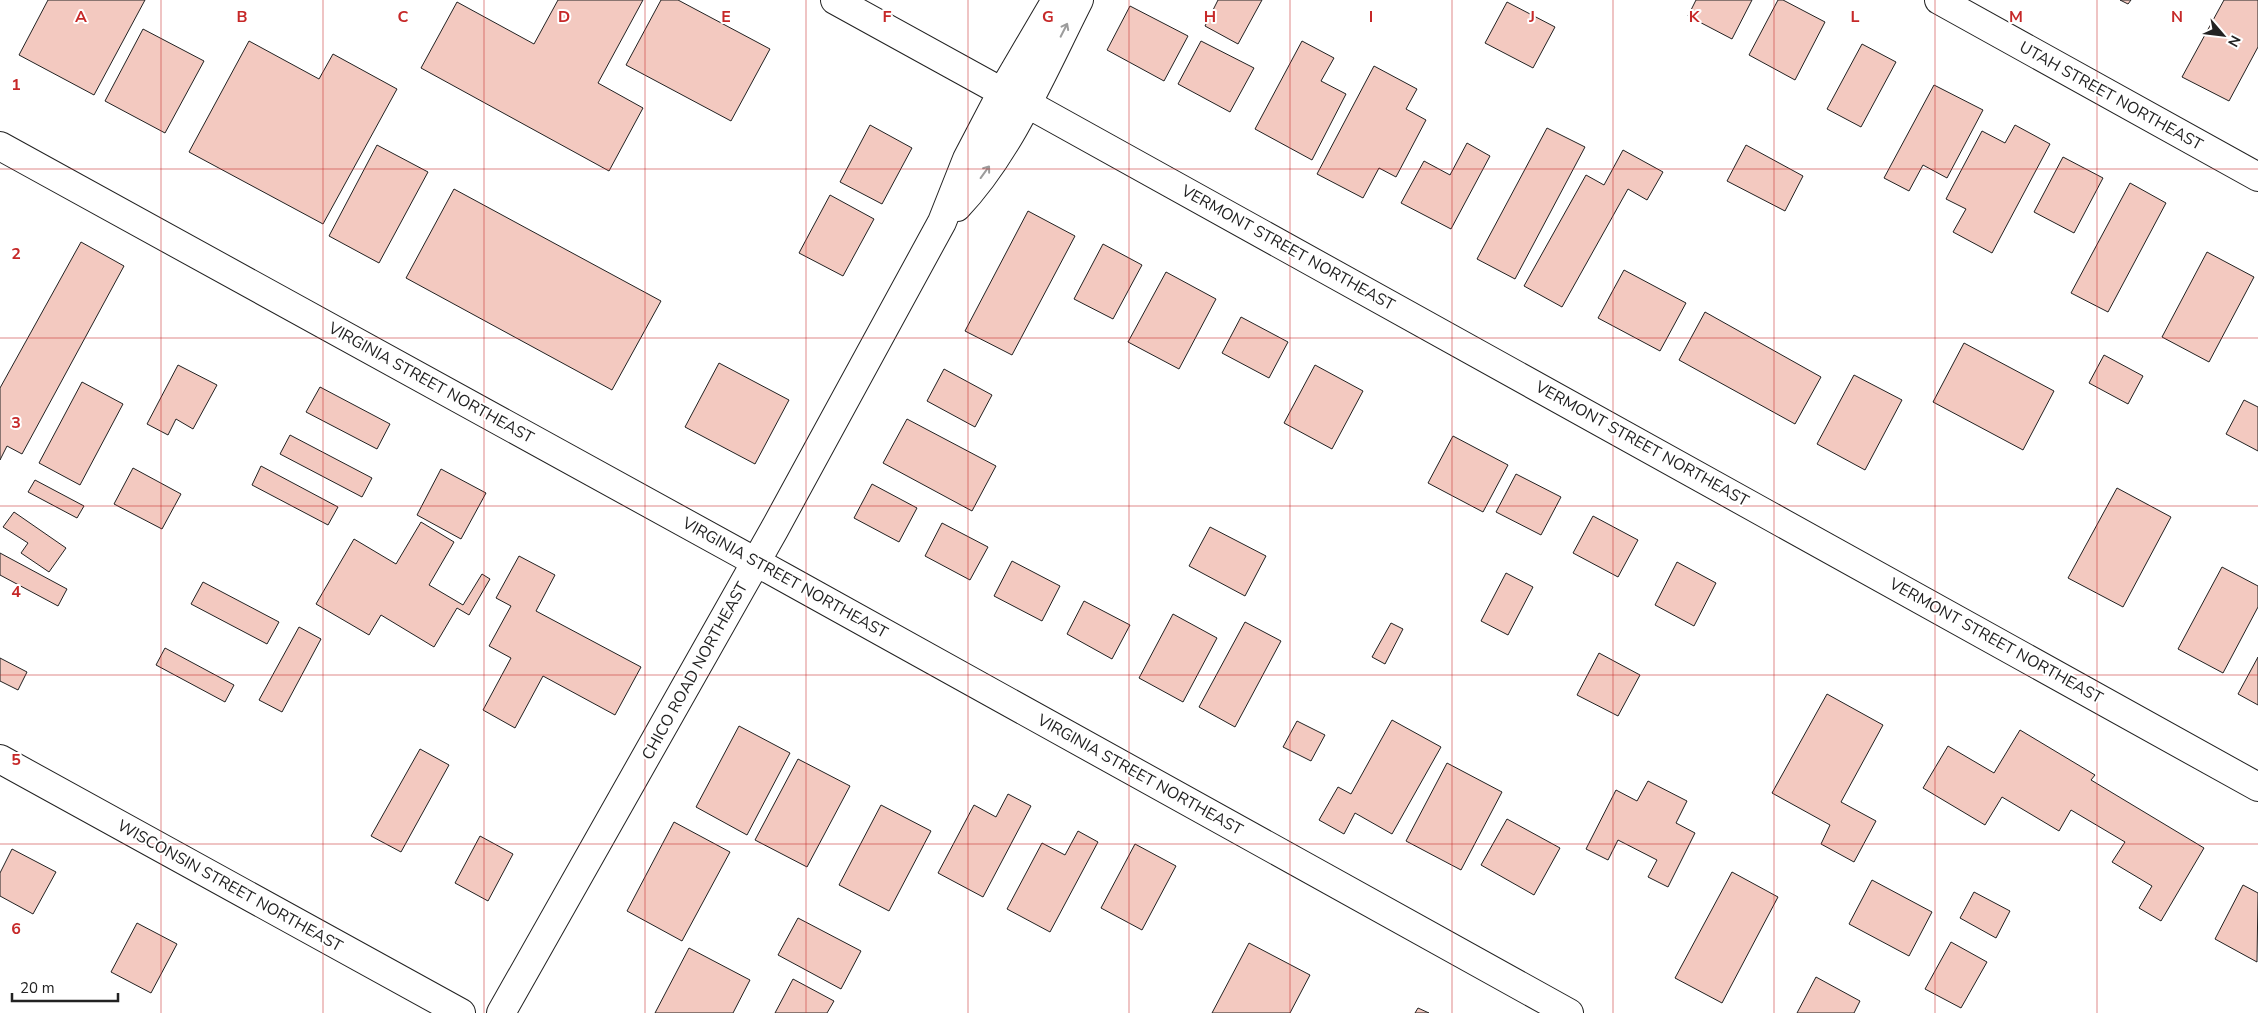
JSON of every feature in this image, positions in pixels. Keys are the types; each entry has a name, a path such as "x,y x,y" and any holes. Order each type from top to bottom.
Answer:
{"street":[{"name":"VERMONT STREET NORTHEAST","path":"835,0 2258,787"},
{"name":"CHICO ROAD NORTHEAST","path":"1014,98 1056,0"},
{"name":"CHICO ROAD NORTHEAST","path":"502,1013 756,562 942,222 967,159 1014,98 1079,0"},
{"name":"UTAH STREET NORTHEAST","path":"1939,0 2258,177"},
{"name":"VIRGINIA STREET NORTHEAST","path":"0,146 756,562 1569,1013"},
{"name":"WISCONSIN STREET NORTHEAST","path":"0,759 461,1013"}],"building":[{"path":"48,0 145,0 94,95 19,55"},
{"path":"558,0 643,0 598,83 643,108 609,171 421,68 457,2 534,44"},
{"path":"661,0 678,0 770,49 731,121 626,65"},
{"path":"1218,0 1262,0 1238,44 1205,26"},
{"path":"1696,0 1752,0 1732,39 1688,16"},
{"path":"1778,0 1783,0 1825,22 1795,80 1749,55"},
{"path":"2120,0 2131,0 2128,4"},
{"path":"2224,0 2258,0 2258,47 2229,101 2182,77"},
{"path":"1507,2 1555,27 1533,68 1485,43"},
{"path":"1130,6 1188,36 1164,81 1107,50"},
{"path":"143,29 204,61 165,133 105,101"},
{"path":"249,41 319,79 333,54 397,89 323,224 189,152"},
{"path":"1201,41 1254,68 1230,112 1178,84"},
{"path":"1302,41 1334,58 1321,81 1346,94 1312,160 1255,129"},
{"path":"1862,44 1896,62 1861,127 1827,109"},
{"path":"1374,66 1417,89 1406,109 1426,120 1396,177 1379,168 1363,198 1317,174"},
{"path":"1934,85 1983,110 1947,178 1923,165 1909,191 1884,178"},
{"path":"870,125 912,148 882,204 840,182"},
{"path":"2015,125 2050,144 1992,253 1953,232 1966,209 1946,199 1982,131 2005,143"},
{"path":"1547,128 1585,147 1515,279 1477,259"},
{"path":"1467,143 1490,156 1451,229 1401,203 1424,161 1450,175"},
{"path":"377,145 428,172 379,263 329,236"},
{"path":"1746,145 1803,176 1785,211 1727,181"},
{"path":"1623,150 1663,172 1647,200 1628,189 1562,307 1524,286 1586,175 1604,185"},
{"path":"2063,157 2103,178 2074,233 2034,212"},
{"path":"2130,183 2166,203 2108,312 2071,293"},
{"path":"454,189 661,301 612,390 406,278"},
{"path":"830,195 874,219 843,276 799,253"},
{"path":"1028,211 1075,236 1012,355 965,331"},
{"path":"81,242 124,266 22,454 7,446 0,460 0,388"},
{"path":"1103,244 1142,265 1113,319 1074,299"},
{"path":"2207,252 2254,277 2209,362 2162,337"},
{"path":"1624,270 1686,303 1660,351 1598,318"},
{"path":"1166,272 1216,299 1179,369 1128,342"},
{"path":"1705,312 1821,377 1795,424 1679,360"},
{"path":"1241,317 1288,342 1269,378 1222,353"},
{"path":"1964,343 2054,391 2023,450 1933,402"},
{"path":"2104,355 2143,376 2128,404 2089,383"},
{"path":"719,363 789,400 755,464 685,427"},
{"path":"178,365 217,385 193,429 176,419 168,435 147,424"},
{"path":"1315,365 1363,391 1332,449 1284,423"},
{"path":"944,369 992,395 975,427 927,401"},
{"path":"1854,375 1902,400 1865,470 1817,444"},
{"path":"82,382 123,404 80,485 39,463"},
{"path":"320,387 390,424 377,449 306,412"},
{"path":"2244,400 2258,407 2258,451 2226,434"},
{"path":"907,419 996,466 972,511 883,463"},
{"path":"290,435 372,478 362,497 280,454"},
{"path":"1453,436 1508,465 1483,512 1428,483"},
{"path":"261,466 338,507 328,525 252,485"},
{"path":"133,468 181,494 162,529 114,504"},
{"path":"441,469 486,493 461,539 417,515"},
{"path":"1516,474 1561,497 1541,535 1496,512"},
{"path":"35,480 84,506 77,518 28,492"},
{"path":"872,484 917,508 899,542 854,518"},
{"path":"2117,488 2171,517 2123,607 2068,578"},
{"path":"14,512 66,548 49,572 21,553 28,543 3,527"},
{"path":"1593,516 1638,540 1618,577 1573,553"},
{"path":"421,522 454,542 429,585 463,605 482,574 490,579 469,615 457,608 434,647 381,615 369,635 316,604 354,539 396,564"},
{"path":"942,523 988,547 970,580 925,556"},
{"path":"1210,527 1266,556 1245,596 1189,566"},
{"path":"0,553 67,589 58,606 0,575"},
{"path":"519,556 555,575 536,611 641,667 615,715 543,676 515,728 483,710 511,658 489,646 511,606 496,598"},
{"path":"1012,561 1060,586 1042,621 994,596"},
{"path":"1677,562 1716,583 1694,626 1655,605"},
{"path":"2222,567 2258,586 2258,607 2223,673 2178,649"},
{"path":"1506,573 1533,587 1508,635 1481,621"},
{"path":"203,582 279,622 267,644 191,604"},
{"path":"1084,601 1130,625 1112,659 1067,634"},
{"path":"1173,614 1217,638 1183,702 1139,678"},
{"path":"1245,622 1281,641 1235,727 1199,707"},
{"path":"1391,623 1403,629 1385,664 1372,657"},
{"path":"299,627 321,639 282,712 259,700"},
{"path":"165,648 234,685 225,702 156,665"},
{"path":"1599,653 1640,675 1618,716 1577,695"},
{"path":"2258,657 2258,705 2238,694"},
{"path":"0,658 27,672 18,690 0,681"},
{"path":"1827,694 1883,725 1841,802 1876,821 1854,862 1821,844 1830,825 1772,793"},
{"path":"1392,720 1441,747 1392,834 1355,813 1344,834 1319,820 1338,787 1351,794"},
{"path":"1297,721 1325,735 1311,761 1283,747"},
{"path":"739,726 790,753 747,835 696,807"},
{"path":"2020,730 2095,775 2091,780 2204,848 2161,921 2139,908 2152,886 2112,862 2125,842 2071,810 2059,831 2002,797 1985,825 1923,788 1948,746 1994,773"},
{"path":"420,749 449,765 401,852 371,836"},
{"path":"798,759 850,786 807,867 755,840"},
{"path":"1447,763 1502,792 1461,870 1406,841"},
{"path":"1648,781 1687,801 1676,823 1695,833 1668,887 1648,877 1657,860 1618,840 1608,860 1586,849 1616,790 1637,801"},
{"path":"1008,794 1031,806 983,897 938,873 974,805 996,817"},
{"path":"881,805 931,831 889,911 839,885"},
{"path":"1507,819 1560,848 1534,895 1481,865"},
{"path":"674,822 730,852 682,941 627,911"},
{"path":"1078,831 1098,842 1050,932 1007,909 1042,843 1065,855"},
{"path":"480,836 513,854 488,901 455,883"},
{"path":"1135,844 1176,866 1142,930 1101,908"},
{"path":"12,849 56,872 33,914 0,896 0,873"},
{"path":"1732,872 1778,897 1722,1003 1675,978"},
{"path":"1872,880 1932,912 1909,956 1849,924"},
{"path":"2243,885 2258,893 2257,962 2215,939"},
{"path":"1974,892 2010,911 1996,938 1960,918"},
{"path":"798,918 861,951 841,989 778,955"},
{"path":"137,923 177,944 151,993 111,972"},
{"path":"1951,942 1987,962 1961,1008 1925,989"},
{"path":"1249,943 1310,975 1290,1013 1212,1013"},
{"path":"689,948 750,980 733,1013 655,1013"},
{"path":"1816,977 1860,1001 1854,1013 1797,1013"},
{"path":"793,979 834,1001 827,1013 775,1013"},
{"path":"1418,1008 1429,1013 1415,1013"}]}
